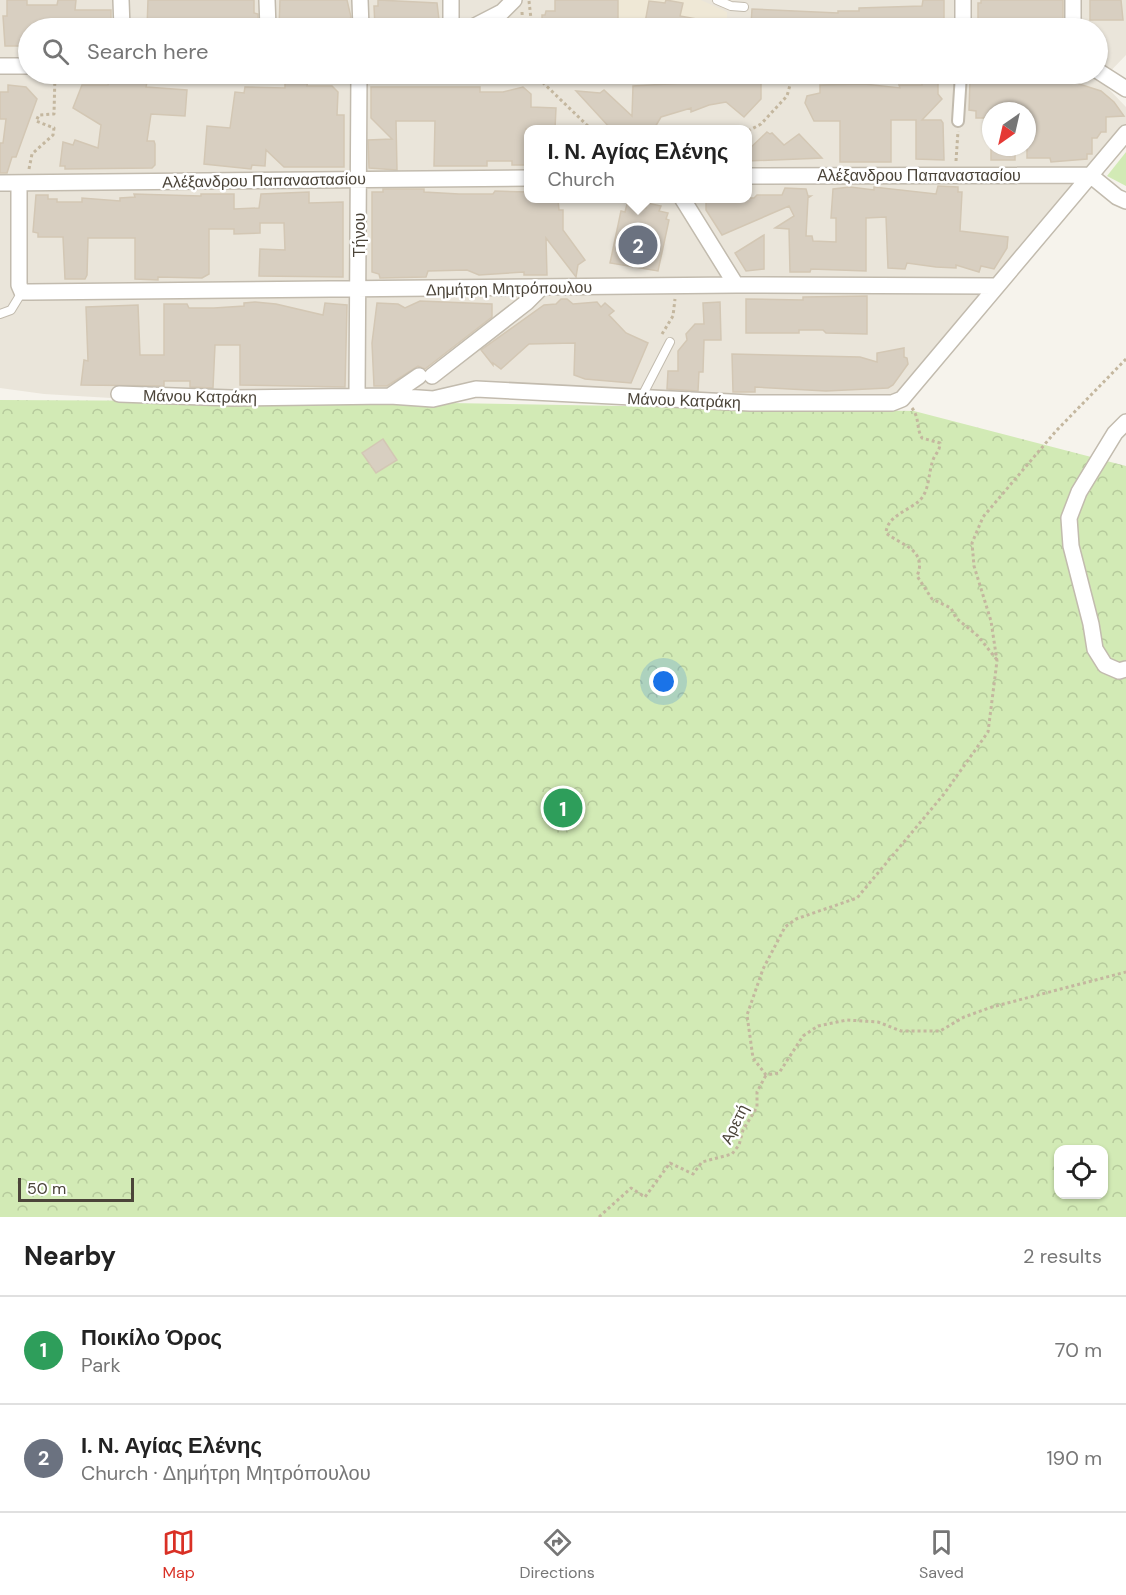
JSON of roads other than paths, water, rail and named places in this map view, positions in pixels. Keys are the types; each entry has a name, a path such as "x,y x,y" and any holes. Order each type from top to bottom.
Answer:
{"street":[{"path":"122,0 122,18"},
{"path":"267,0 268,18"},
{"path":"360,0 361,18"},
{"path":"451,0 451,18"},
{"path":"963,0 963,18"},
{"path":"1072,0 1073,18"},
{"path":"490,18 518,4"},
{"path":"0,66 18,66"},
{"path":"1108,77 1126,89"},
{"name":"Τήνου","path":"357,396 359,84"},
{"path":"958,121 960,84"},
{"path":"996,286 1126,133"},
{"path":"1090,175 1117,197 1126,201"},
{"name":"Αλέξανδρου Παπαναστασίου","path":"752,176 1090,175"},
{"name":"Αλέξανδρου Παπαναστασίου","path":"0,183 524,178"},
{"path":"22,291 19,285 23,183"},
{"path":"685,203 736,285"},
{"name":"Δημήτρη Μητρόπουλου","path":"22,291 358,291 736,285 996,286"},
{"name":"Μάνου Κατράκη","path":"119,394 231,398 390,396 433,399 476,389 640,399 892,403 902,399 996,286"},
{"path":"390,396 426,376 527,302 542,287"},
{"path":"1126,422 1115,433 1078,492 1069,518 1071,546 1095,649 1105,665 1119,671 1126,669"}],"lane":[{"path":"717,0 730,6 744,7"},
{"path":"0,314 11,310 22,291"},
{"path":"640,399 670,342"}],"place":[{"name":"Ι. Ν. Αγίας Ελένης","path":"638,245"},
{"name":"Ποικίλο Όρος","path":"563,808"}]}
